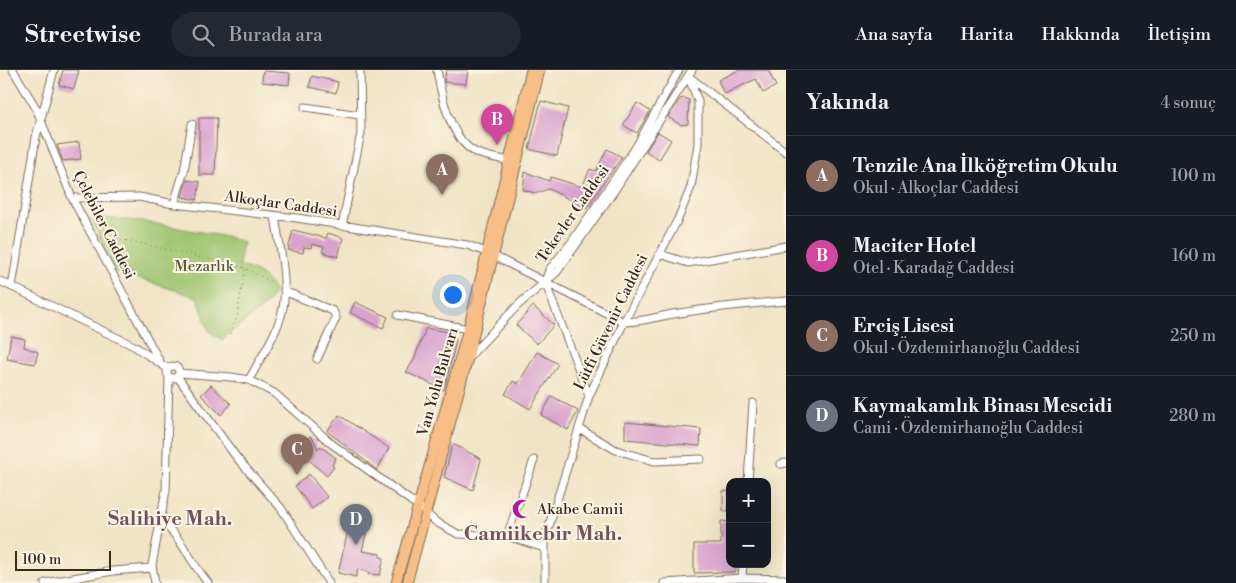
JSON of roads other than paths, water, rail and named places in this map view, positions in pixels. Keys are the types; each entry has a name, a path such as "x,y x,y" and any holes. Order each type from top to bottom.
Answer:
{"main road":[{"name":"Van Yolu Bulvarı","path":"396,583 490,254 508,161 531,70"},
{"path":"407,583 468,358 490,254 540,70"}],"street":[{"name":"Çelebiler Caddesi","path":"13,70 31,98 72,198 164,366 166,374 175,376"},
{"path":"12,287 36,137 54,70"},
{"path":"342,226 361,133 360,70"},
{"path":"437,70 445,108 451,122 468,147 476,152 508,161"},
{"path":"678,70 690,73 786,152"},
{"name":"Tekevler Caddesi","path":"468,358 544,282 549,270 571,243 636,147 678,70"},
{"path":"589,396 544,282 556,272 570,255 690,73"},
{"name":"Lütfi Güvenir Caddesi","path":"545,583 544,539 589,396 686,200 696,160 698,101 690,73"},
{"path":"305,107 360,115"},
{"path":"174,204 184,171 192,124"},
{"name":"Alkoçlar Caddesi","path":"72,198 139,198 468,245 490,254 624,322"},
{"path":"249,380 279,320 284,291 275,216"},
{"path":"660,254 688,263 786,246"},
{"path":"0,280 126,342 164,366 175,366 166,490 162,522 152,568 155,583"},
{"path":"284,291 333,311 336,314 336,318 317,359"},
{"path":"624,322 645,321 671,314 734,305 786,301"},
{"path":"398,315 468,329"},
{"path":"175,376 231,377 249,380 287,402 332,444 418,506 436,522 458,534 507,536 544,548"},
{"path":"175,376 237,458 281,508 329,583"},
{"path":"748,478 753,403"},
{"path":"580,429 616,450 654,461 701,459"},
{"path":"507,536 534,460"},
{"path":"162,522 172,530 194,567 208,583"},
{"path":"45,583 113,571 152,568"},
{"path":"742,578 743,568"},
{"path":"664,583 742,578 781,581"}],"place":[{"name":"Maciter Hotel","path":"497,145"},
{"name":"Tenzile Ana İlköğretim Okulu","path":"442,195"},
{"name":"Erciş Lisesi","path":"297,475"},
{"name":"Akabe Camii","path":"522,509"},
{"name":"Kaymakamlık Binası Mescidi","path":"356,545"}],"district":[{"name":"Salihiye Mah.","path":"170,519"},
{"name":"Camiikebir Mah.","path":"543,534"}],"park label":[{"name":"Mezarlık","path":"204,266"}]}
